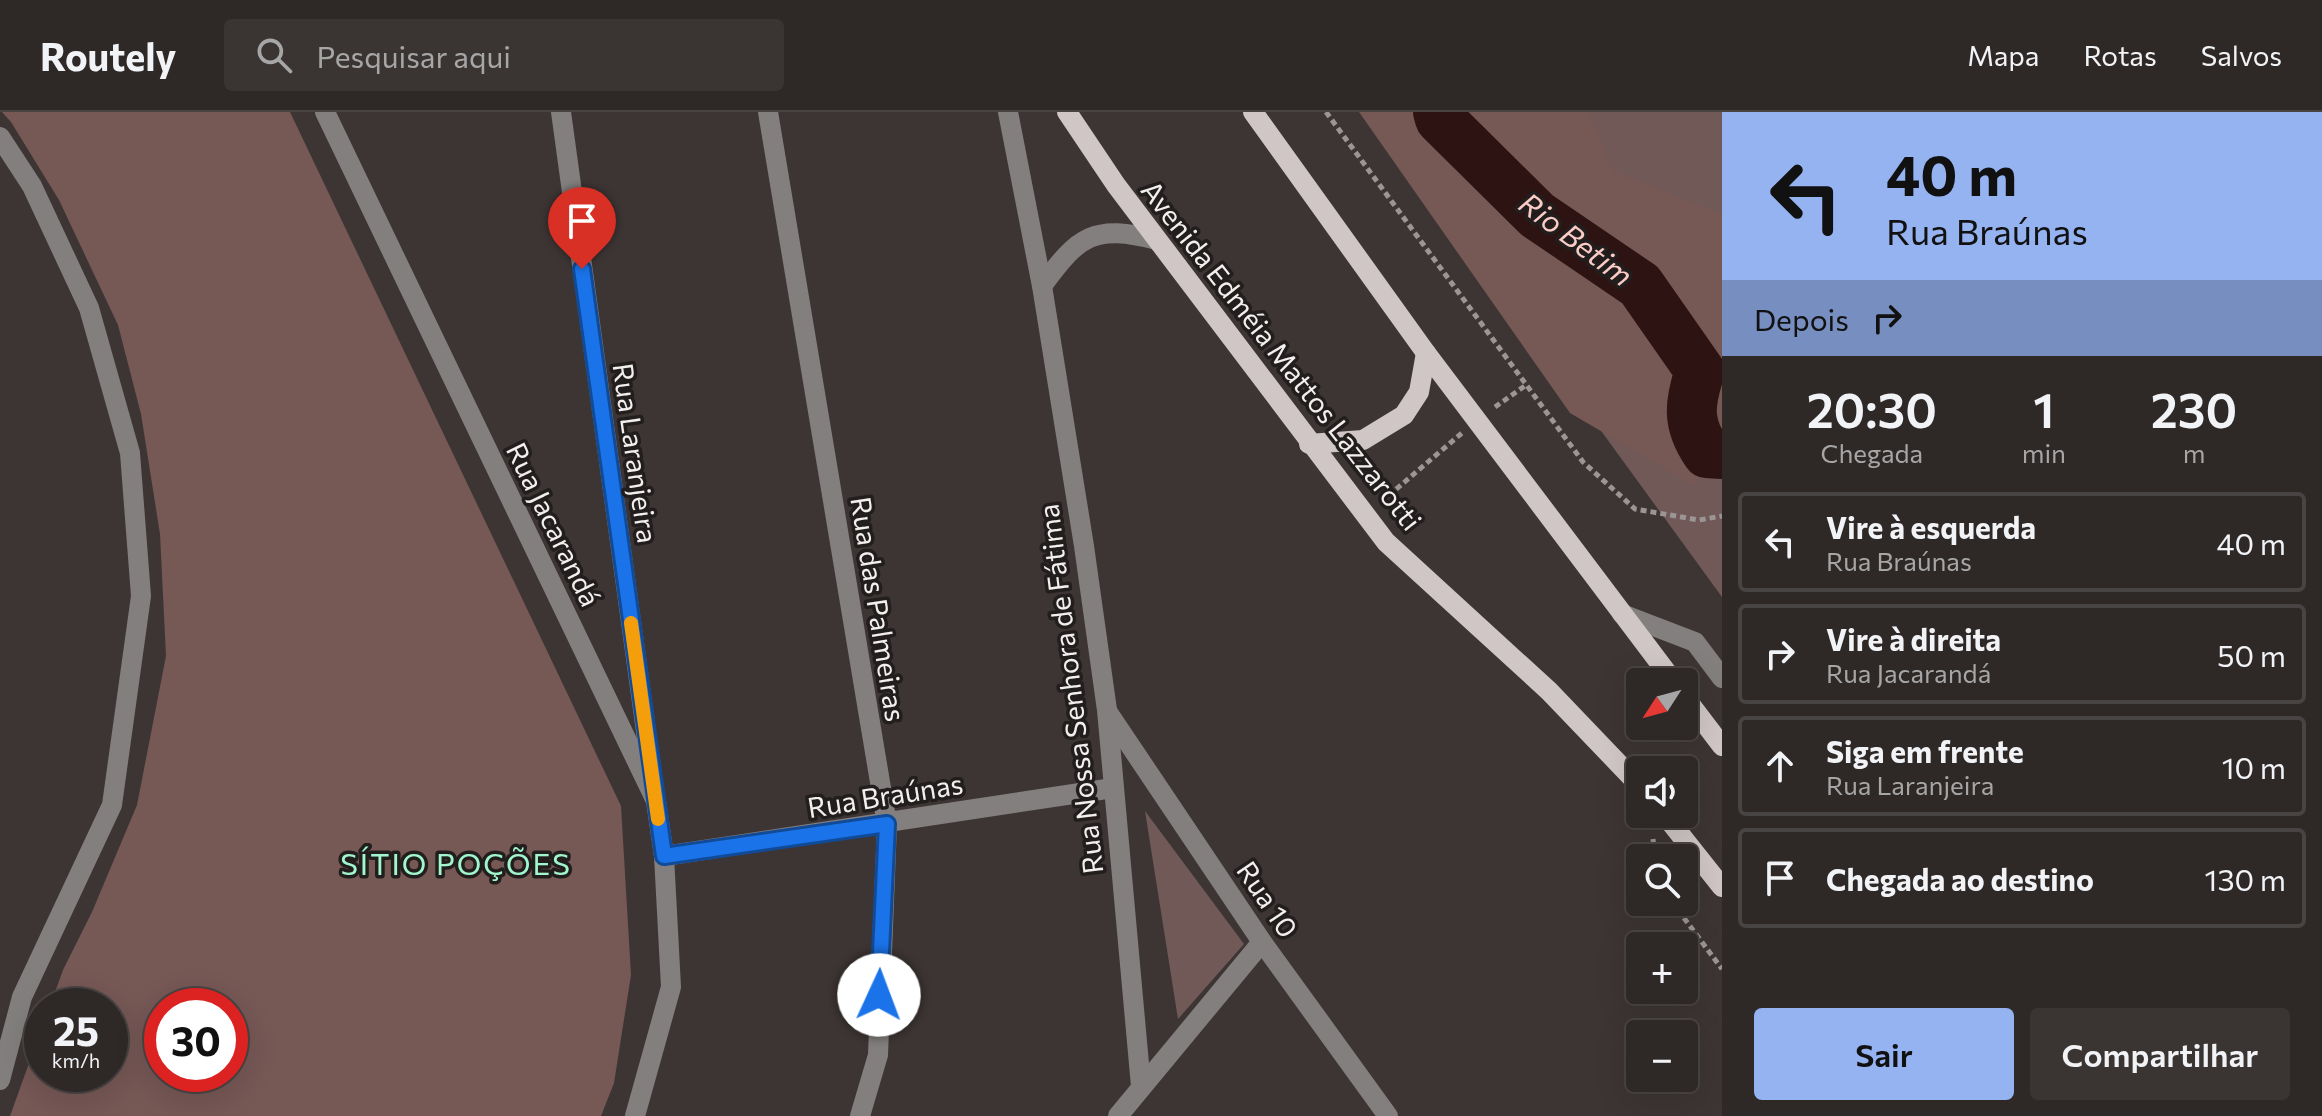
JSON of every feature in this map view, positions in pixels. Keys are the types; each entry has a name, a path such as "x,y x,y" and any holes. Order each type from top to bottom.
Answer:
{"main road":[{"name":"Avenida Edméia Mattos Lazzarotti","path":"1067,112 1157,240 1386,542 1549,691 1626,771"},
{"path":"1253,112 1426,353 1663,668"},
{"path":"1309,444 1363,440 1404,415 1419,392 1426,353"},
{"path":"1698,714 1722,746"},
{"path":"1675,828 1722,887"}],"street":[{"name":"Rua Jacarandá","path":"325,112 656,801 664,856 671,987 635,1116"},
{"name":"Rua Laranjeira","path":"561,112 656,801"},
{"name":"Rua das Palmeiras","path":"768,112 887,824 878,1055 860,1116"},
{"name":"Rua Nossa Senhora de Fátima","path":"1008,112 1042,286 1107,710 1141,1086"},
{"path":"0,137 32,186 89,308 130,453 141,596 112,805 22,997 0,1080"},
{"path":"1042,286 1074,246 1095,234 1127,232 1157,240"},
{"path":"1622,614 1695,642 1722,678"},
{"name":"Rua 10","path":"1107,710 1262,942 1388,1116"},
{"name":"Rua Braúnas","path":"664,856 1113,788"},
{"path":"1118,1116 1262,942"}],"path":[{"path":"1326,112 1583,462 1635,509 1699,520 1722,516"},
{"path":"1365,516 1477,420 1526,385"},
{"path":"1682,916 1722,969"}],"shaded area":[{"path":"2,112 290,112 621,806 631,975 614,1083 601,1116 10,1116 24,1077 24,1092 128,1092 128,988 56,988 137,805 166,656 160,534 141,414 118,325 59,200"},
{"path":"1359,112 1589,112 1613,171 1722,214 1722,462 1693,485 1570,413"},
{"path":"1369,112 1722,112 1722,597"},
{"path":"1145,811 1244,944 1178,1019"}],"waterway":[{"name":"Rio Betim","path":"1438,112 1440,119 1537,215 1640,285 1700,371 1692,404 1693,423 1707,453 1722,454"}],"slow traffic":[{"path":"631,623 658,819"}],"district":[{"name":"SÍTIO POÇÕES","path":"456,862"}],"route":[{"path":"582,269 664,856 887,824 879,995"}]}
